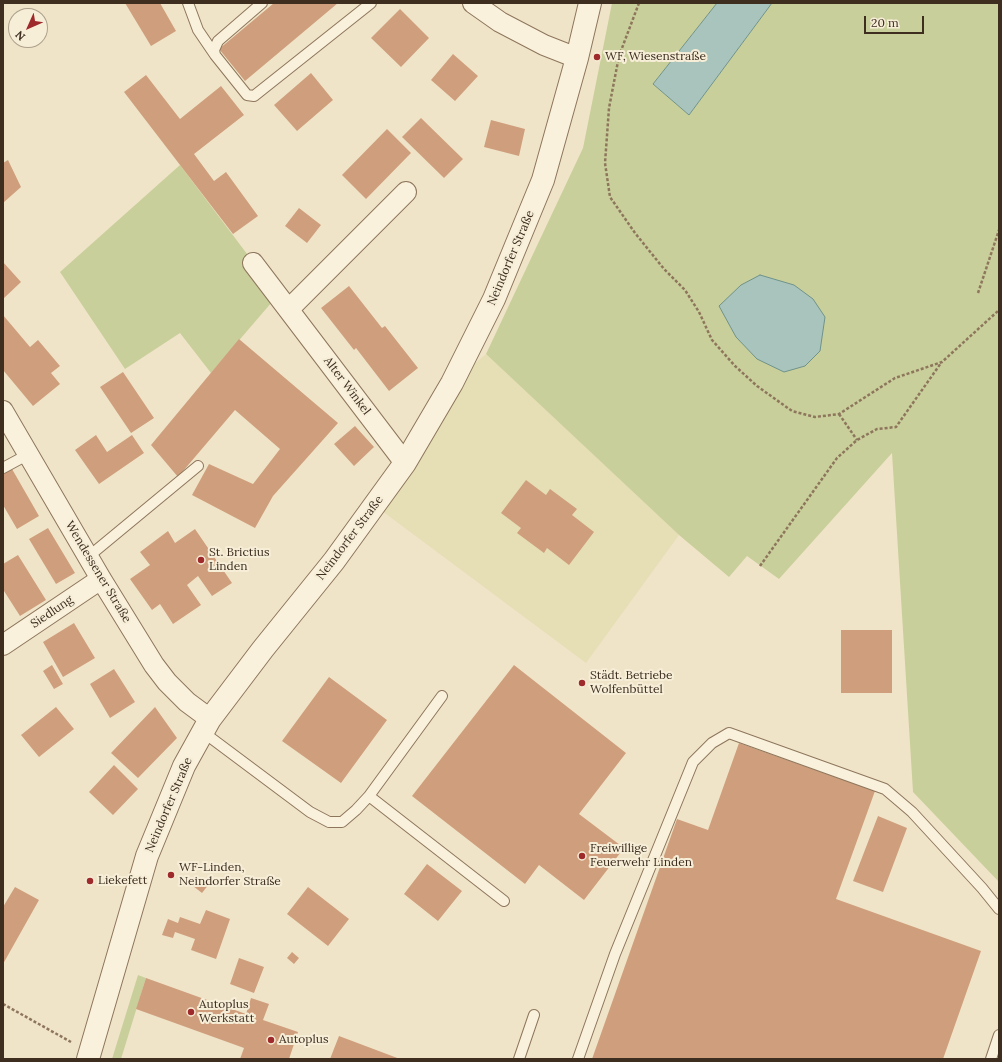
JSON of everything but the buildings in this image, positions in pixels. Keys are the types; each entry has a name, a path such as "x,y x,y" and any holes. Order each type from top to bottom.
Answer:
{"street":[{"path":"473,3 500,22 544,45 577,58"},
{"name":"Neindorfer Straße","path":"89,1056 147,856 184,766 207,726 263,649 334,561 405,463 452,383 494,299 543,180 577,58 590,3"},
{"path":"289,309 406,192"},
{"name":"Alter Winkel","path":"253,263 405,463"},
{"name":"Wendessener Straße","path":"3,410 101,579 154,665 167,682 187,702 207,726"},
{"name":"Siedlung","path":"3,645 101,579"}],"lane":[{"path":"188,3 198,30 215,55 247,95 254,96 371,3"},
{"path":"215,55 214,50 218,41 262,3"},
{"path":"3,468 29,454"},
{"path":"88,557 198,466"},
{"path":"207,726 310,812 329,822 342,822 369,796 442,696"},
{"path":"578,1059 615,954 693,762 712,743 729,733 884,789 912,812 982,888 999,909"},
{"path":"369,796 504,901"},
{"path":"519,1059 534,1015"},
{"path":"991,1059 999,1035"}],"path":[{"path":"639,3 618,56 609,108 605,163 610,197 635,233 664,269 685,290 700,312 712,340 735,366 757,386 792,411 815,417 839,414 896,378 942,362"},
{"path":"978,293 999,230"},
{"path":"760,566 837,458 857,440 877,429 896,427 942,362 999,310"},
{"path":"839,414 857,440"},
{"path":"3,1004 89,1056"}],"shaded area":[{"path":"486,354 679,535 586,663 374,505 452,383"}],"green space":[{"path":"612,3 717,3 653,84 689,115 772,3 999,3 999,882 913,792 892,453 779,579 747,556 729,577 679,535 486,354 583,148"},
{"path":"180,165 278,295 211,373 180,333 125,369 60,272"},
{"path":"138,975 146,978 121,1059 112,1059"}],"water":[{"path":"717,3 772,3 689,115 653,84"},
{"path":"760,275 794,285 813,299 825,317 820,351 805,366 784,372 757,359 736,337 719,306 741,285"}],"place":[{"name":"WF, Wiesenstraße","path":"597,57"},
{"name":"St. Brictius Linden","path":"201,560"},
{"name":"Städt. Betriebe Wolfenbüttel","path":"582,683"},
{"name":"Freiwillige Feuerwehr Linden","path":"582,856"},
{"name":"WF-Linden, Neindorfer Straße","path":"171,875"},
{"name":"Liekefett","path":"90,881"},
{"name":"Autoplus Werkstatt","path":"191,1012"},
{"name":"Autoplus","path":"271,1040"}]}
